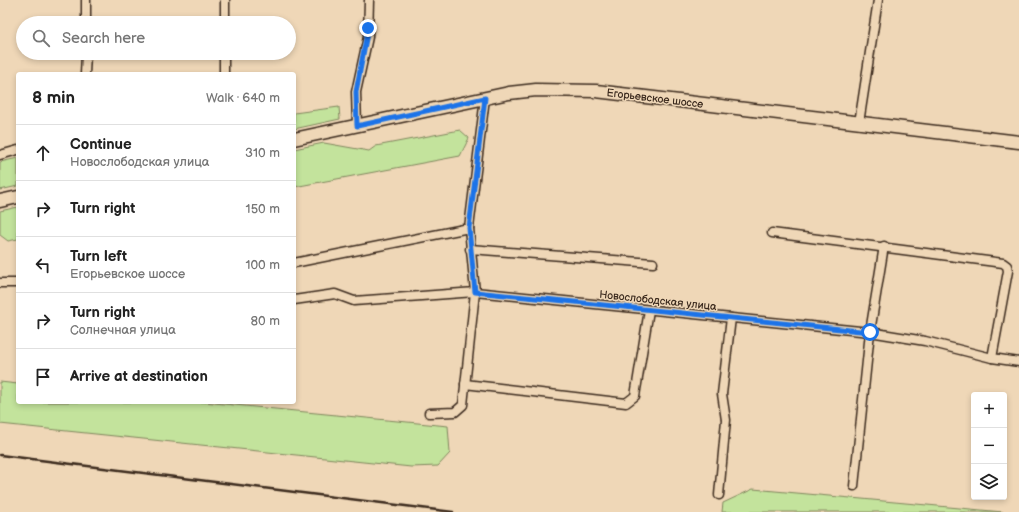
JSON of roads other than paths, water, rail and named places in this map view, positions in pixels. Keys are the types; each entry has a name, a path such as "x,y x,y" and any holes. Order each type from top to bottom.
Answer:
{"main road":[{"name":"Егорьевское шоссе","path":"296,139 485,98 536,90 596,91 1019,142"},
{"path":"0,201 16,197"}],"street":[{"path":"86,0 86,16"},
{"path":"225,0 225,16"},
{"path":"357,126 356,92 368,37 369,0"},
{"path":"859,123 878,0"},
{"path":"85,72 86,60"},
{"path":"224,60 224,72"},
{"path":"429,413 455,412 463,405 475,292 469,228 485,98"},
{"path":"0,155 16,151"},
{"path":"296,263 469,228"},
{"path":"772,232 1003,263 1008,266 1008,271 992,358"},
{"path":"854,486 870,332 884,246"},
{"path":"470,249 653,263"},
{"path":"0,283 16,283"},
{"name":"Новослободская улица","path":"296,300 335,294 354,301 475,292 870,332 925,341 992,358 1019,362"},
{"path":"465,384 626,403 635,396 649,310"},
{"path":"719,495 726,420 722,394 731,318"}],"railway":[{"path":"0,455 453,512"}]}
